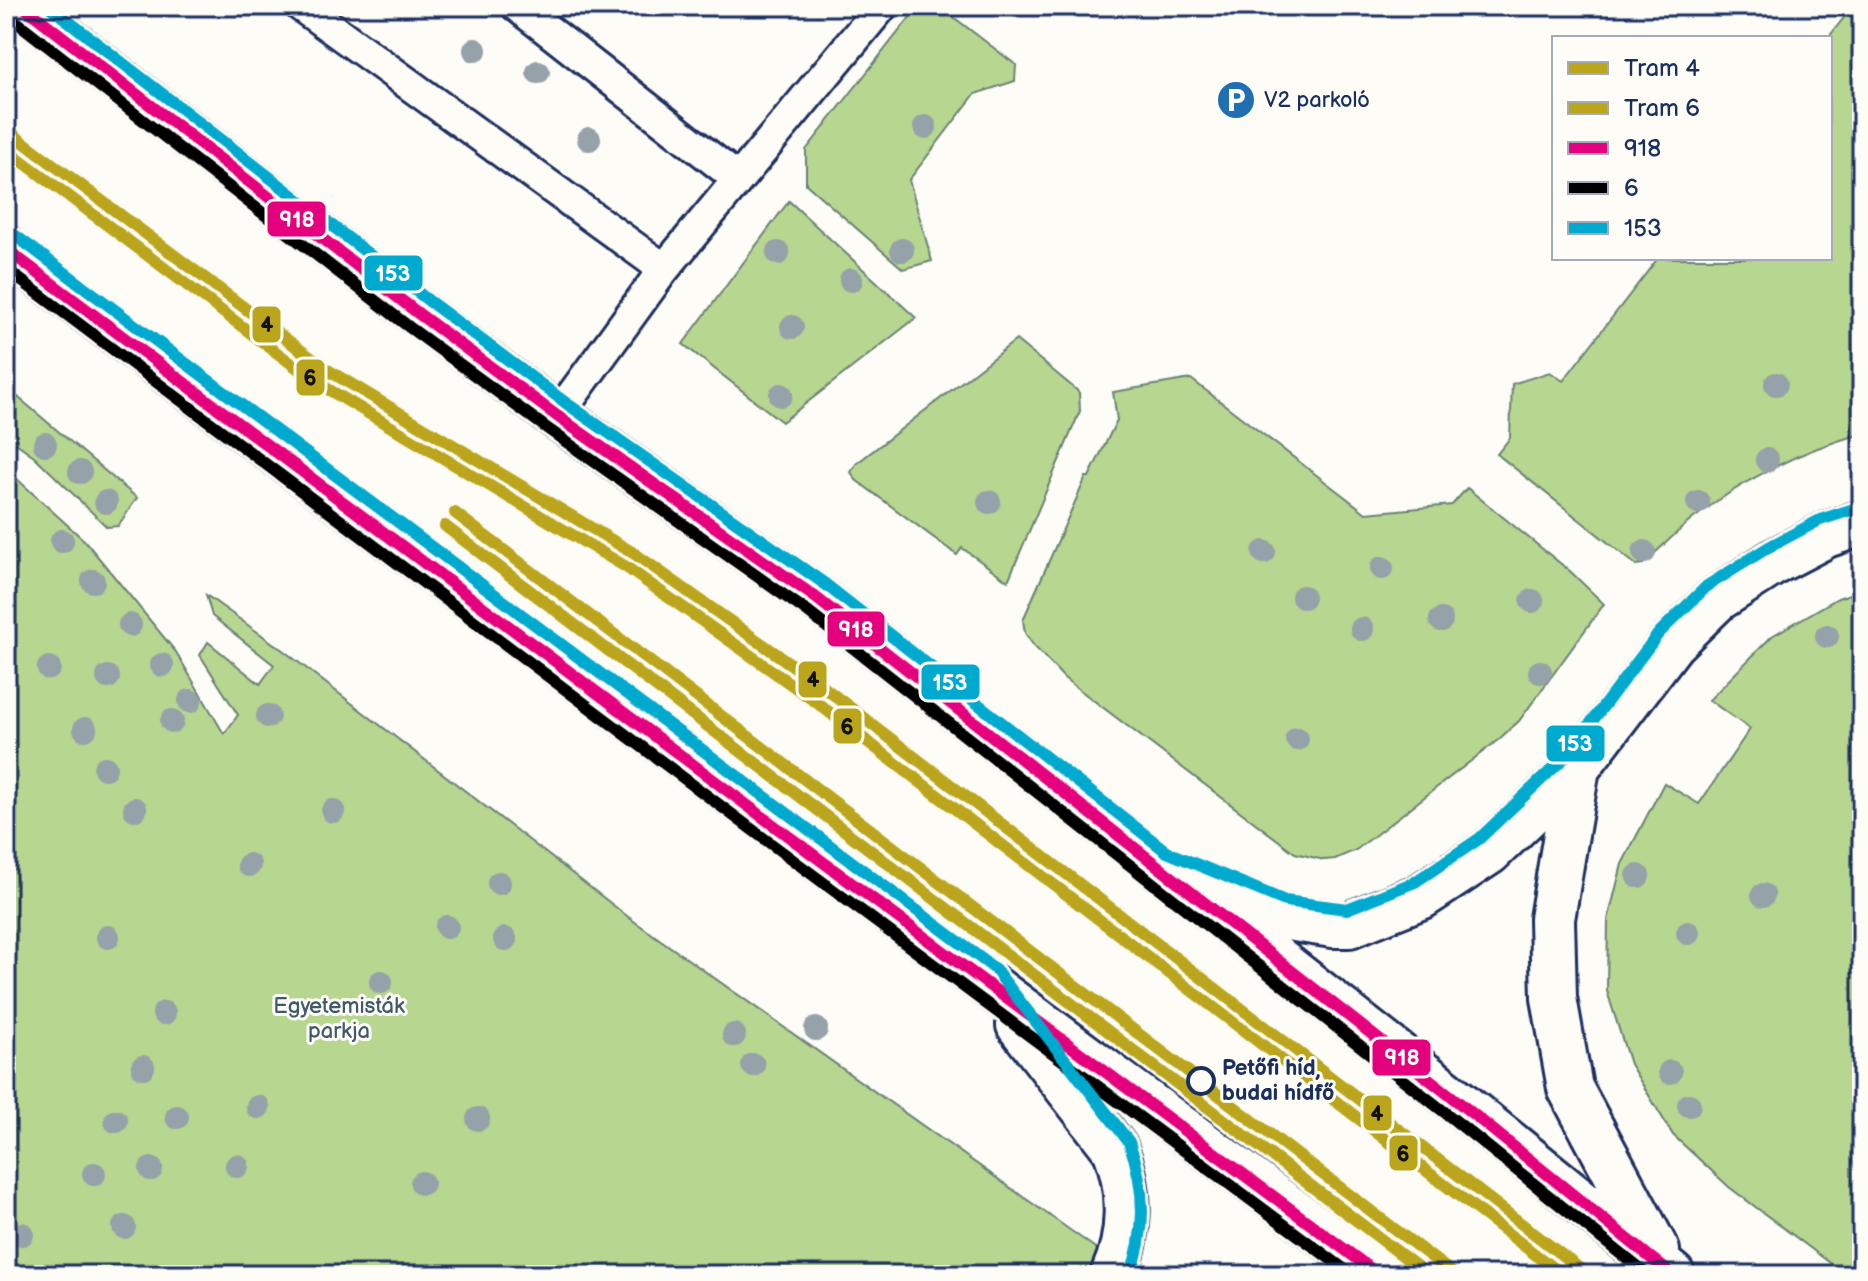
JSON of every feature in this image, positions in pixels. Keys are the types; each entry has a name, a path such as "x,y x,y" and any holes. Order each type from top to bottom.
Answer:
{"main road":[{"path":"23,6 419,314 557,416 815,597 1447,1093 1670,1273"},
{"path":"6,249 1379,1275"},
{"path":"1159,866 1281,917 1349,925 1422,896 1489,852 1577,768 1672,643 1717,599 1776,561 1826,535 1862,523"},
{"path":"1577,768 1552,919 1554,998 1570,1088 1670,1273"},
{"path":"985,982 1115,1149 1125,1172 1127,1197 1125,1230 1113,1275"}],"lane":[{"path":"301,6 664,269"},
{"path":"517,6 738,179"},
{"path":"557,416 664,269 882,6"}],"green space":[{"path":"1853,6 1862,6 1862,18 1855,28 1862,34 1862,434 1795,457 1732,491 1694,518 1643,564 1636,565 1497,454 1510,438 1512,384 1550,372 1563,381 1656,260 1832,260 1832,36 1830,36"},
{"path":"943,9 1016,65 1015,81 975,94 909,180 932,261 903,269 806,184 806,150 911,16"},
{"path":"789,201 916,318 782,422 683,344"},
{"path":"1016,340 1079,392 1080,411 1008,581 962,548 957,555 856,480 851,472 856,464"},
{"path":"1191,379 1366,513 1452,505 1467,488 1571,572 1604,604 1519,721 1356,850 1335,859 1324,860 1295,853 1064,678 1025,633 1023,620 1086,477 1089,477 1117,420 1113,392"},
{"path":"6,387 137,498 118,526 107,527 34,456 6,436"},
{"name":"Egyetemisták parkja","path":"6,469 85,541 176,652 224,734 238,715 200,655 208,642 260,684 274,665 212,616 206,595 284,651 631,919 1118,1264 1113,1275 6,1275"},
{"path":"1862,590 1862,1275 1846,1275 1729,1187 1673,1135 1630,1064 1607,991 1608,920 1622,864 1664,783 1699,804 1750,729 1709,700 1772,636 1838,598"}],"tram line":[{"name":"4","path":"6,129 326,369 635,554 826,689 1588,1275"},
{"name":"6","path":"6,149 316,382 626,567 816,702 1562,1275"},
{"name":"4","path":"455,513 1455,1275"},
{"name":"6","path":"445,526 1428,1275"}],"transit line":[{"name":"918","path":"23,6 419,314 557,416 815,597 1457,1101 1672,1275"},
{"name":"153","path":"49,6 429,301 566,403 825,584 1167,852 1285,901 1347,909 1415,882 1479,839 1565,757 1659,633 1707,586 1769,547 1820,520 1857,508"},
{"name":"6","path":"13,19 409,327 805,610 1647,1275"},
{"name":"153","path":"16,236 995,969 1129,1142 1138,1175 1142,1208 1139,1242 1130,1275"},
{"name":"918","path":"6,249 1379,1275"},
{"name":"6","path":"6,269 774,846 1352,1275"}],"place":[{"name":"V2 parkoló","path":"1236,100"},
{"name":"Petőfi híd, budai hídfő","path":"1201,1081"}]}
